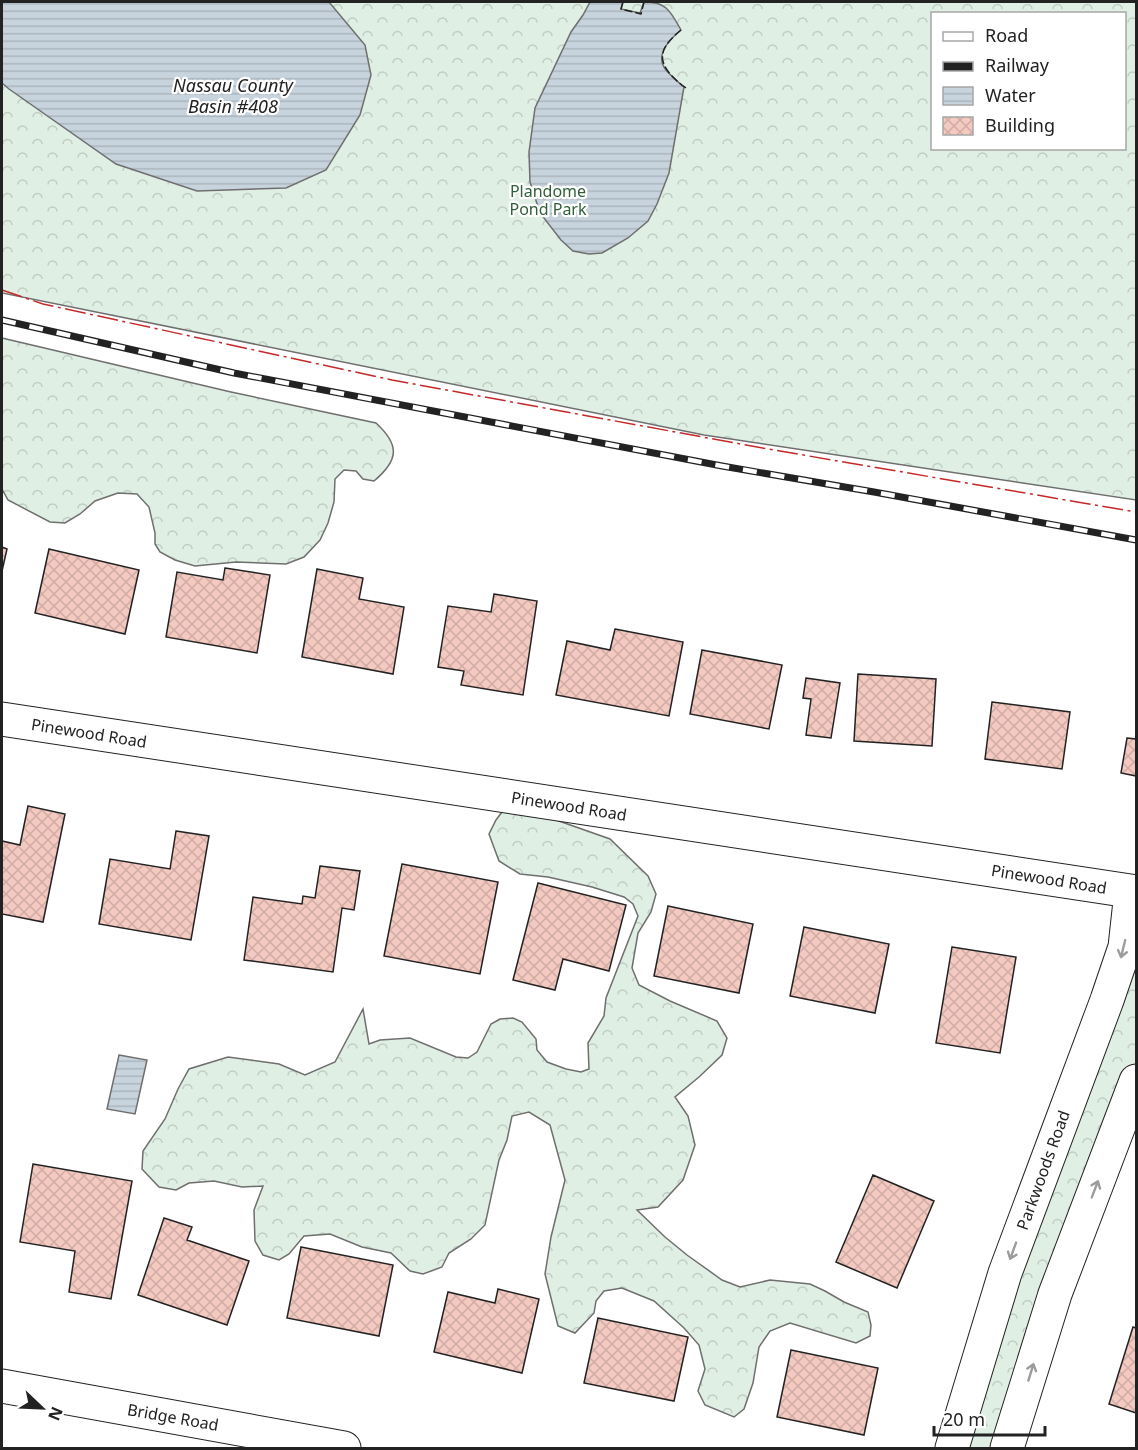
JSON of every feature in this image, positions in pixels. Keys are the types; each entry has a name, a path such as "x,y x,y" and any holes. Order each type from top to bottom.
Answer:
{"street":[{"name":"Pinewood Road","path":"2,719 1134,892"},
{"name":"Parkwoods Road","path":"952,1449 1005,1273 1125,947 1134,892"},
{"path":"1007,1449 1055,1294 1137,1081"},
{"name":"Bridge Road","path":"2,1386 344,1449"}],"green space":[{"name":"Plandome Pond Park","path":"2,2 1136,2 1136,500 704,435 2,293"},
{"path":"2,338 231,392 376,423 393,445 392,459 374,481 363,479 356,471 344,470 335,479 334,502 320,540 304,557 286,564 236,562 195,566 175,560 160,552 155,544 149,507 137,494 118,493 95,501 65,523 50,522 8,500 2,489"},
{"path":"522,808 610,839 648,876 656,894 651,912 638,933 632,968 639,985 717,1021 727,1038 722,1055 675,1097 688,1116 695,1145 683,1180 658,1207 637,1210 665,1237 722,1280 740,1287 770,1280 810,1284 868,1312 871,1325 870,1336 856,1343 790,1323 770,1331 759,1347 753,1383 744,1409 734,1417 705,1405 698,1391 705,1369 699,1345 654,1301 622,1288 604,1291 596,1301 594,1313 575,1333 558,1326 545,1274 551,1237 565,1180 550,1125 529,1112 512,1116 507,1140 499,1160 485,1225 471,1239 449,1253 442,1267 423,1274 410,1271 391,1253 362,1247 330,1234 304,1236 289,1254 279,1260 263,1255 255,1241 254,1210 263,1186 242,1187 214,1181 189,1183 176,1190 159,1187 142,1169 143,1151 165,1119 189,1069 228,1057 279,1064 305,1075 335,1062 363,1009 369,1044 380,1040 410,1038 456,1057 468,1058 477,1052 491,1024 500,1019 513,1018 522,1022 536,1039 537,1050 547,1062 581,1072 589,1069 588,1043 604,1016 606,998 638,916 633,904 624,897 548,877 520,874 499,861 489,834 502,812"},
{"path":"1136,892 1136,1081 1007,1448 952,1448"}],"water":[{"name":"Nassau County Basin #408","path":"2,2 329,2 365,45 371,75 360,115 326,170 286,188 197,191 116,164 2,83"},
{"path":"590,2 623,2 621,9 640,13 644,2 658,3 667,9 681,30 665,48 663,64 684,87 669,173 648,221 628,238 602,253 589,254 573,251 561,240 540,213 530,182 529,152 535,108 571,32"},
{"path":"119,1055 147,1060 135,1114 107,1109"}],"building":[{"path":"2,547 7,549 2,571"},
{"path":"49,549 139,570 125,634 35,613"},
{"path":"225,568 270,575 257,653 166,637 177,572 223,580"},
{"path":"317,569 363,578 359,599 404,607 393,674 302,657"},
{"path":"494,594 537,601 523,695 461,685 464,671 438,667 448,606 491,612"},
{"path":"615,629 683,642 669,716 556,695 567,641 610,650"},
{"path":"702,650 782,665 769,729 690,714"},
{"path":"858,674 936,679 932,746 854,741"},
{"path":"806,678 840,683 831,738 806,735 811,699 803,698"},
{"path":"992,702 1070,712 1062,769 985,759"},
{"path":"1127,738 1136,739 1136,776 1121,773"},
{"path":"28,806 65,814 43,922 2,914 2,841 20,845"},
{"path":"176,831 209,836 191,940 99,924 110,859 170,869"},
{"path":"402,864 498,882 480,974 384,956"},
{"path":"320,866 360,871 354,910 342,908 333,972 244,960 253,897 302,904 303,896 315,898"},
{"path":"538,883 626,905 609,971 563,959 555,990 513,980"},
{"path":"668,906 753,924 739,993 654,976"},
{"path":"804,927 889,944 875,1013 790,996"},
{"path":"952,947 1016,957 1000,1053 936,1043"},
{"path":"33,1164 132,1181 111,1299 69,1292 75,1251 20,1242"},
{"path":"873,1175 934,1201 897,1288 836,1262"},
{"path":"164,1218 192,1227 187,1240 249,1261 227,1325 138,1295"},
{"path":"301,1247 393,1265 379,1336 287,1318"},
{"path":"498,1289 539,1299 522,1373 434,1352 448,1292 495,1303"},
{"path":"598,1318 688,1337 674,1401 584,1383"},
{"path":"1133,1327 1136,1328 1136,1413 1109,1404"},
{"path":"791,1350 878,1368 864,1435 777,1417"}],"railway":[{"path":"2,320 234,373 722,466 1136,540"}],"fence":[{"path":"623,2 621,9 641,14 644,2"},
{"path":"681,30 669,41 662,58 667,70 688,89"}],"power":[{"path":"2,290 43,304 392,380 768,449 1136,512"}]}
